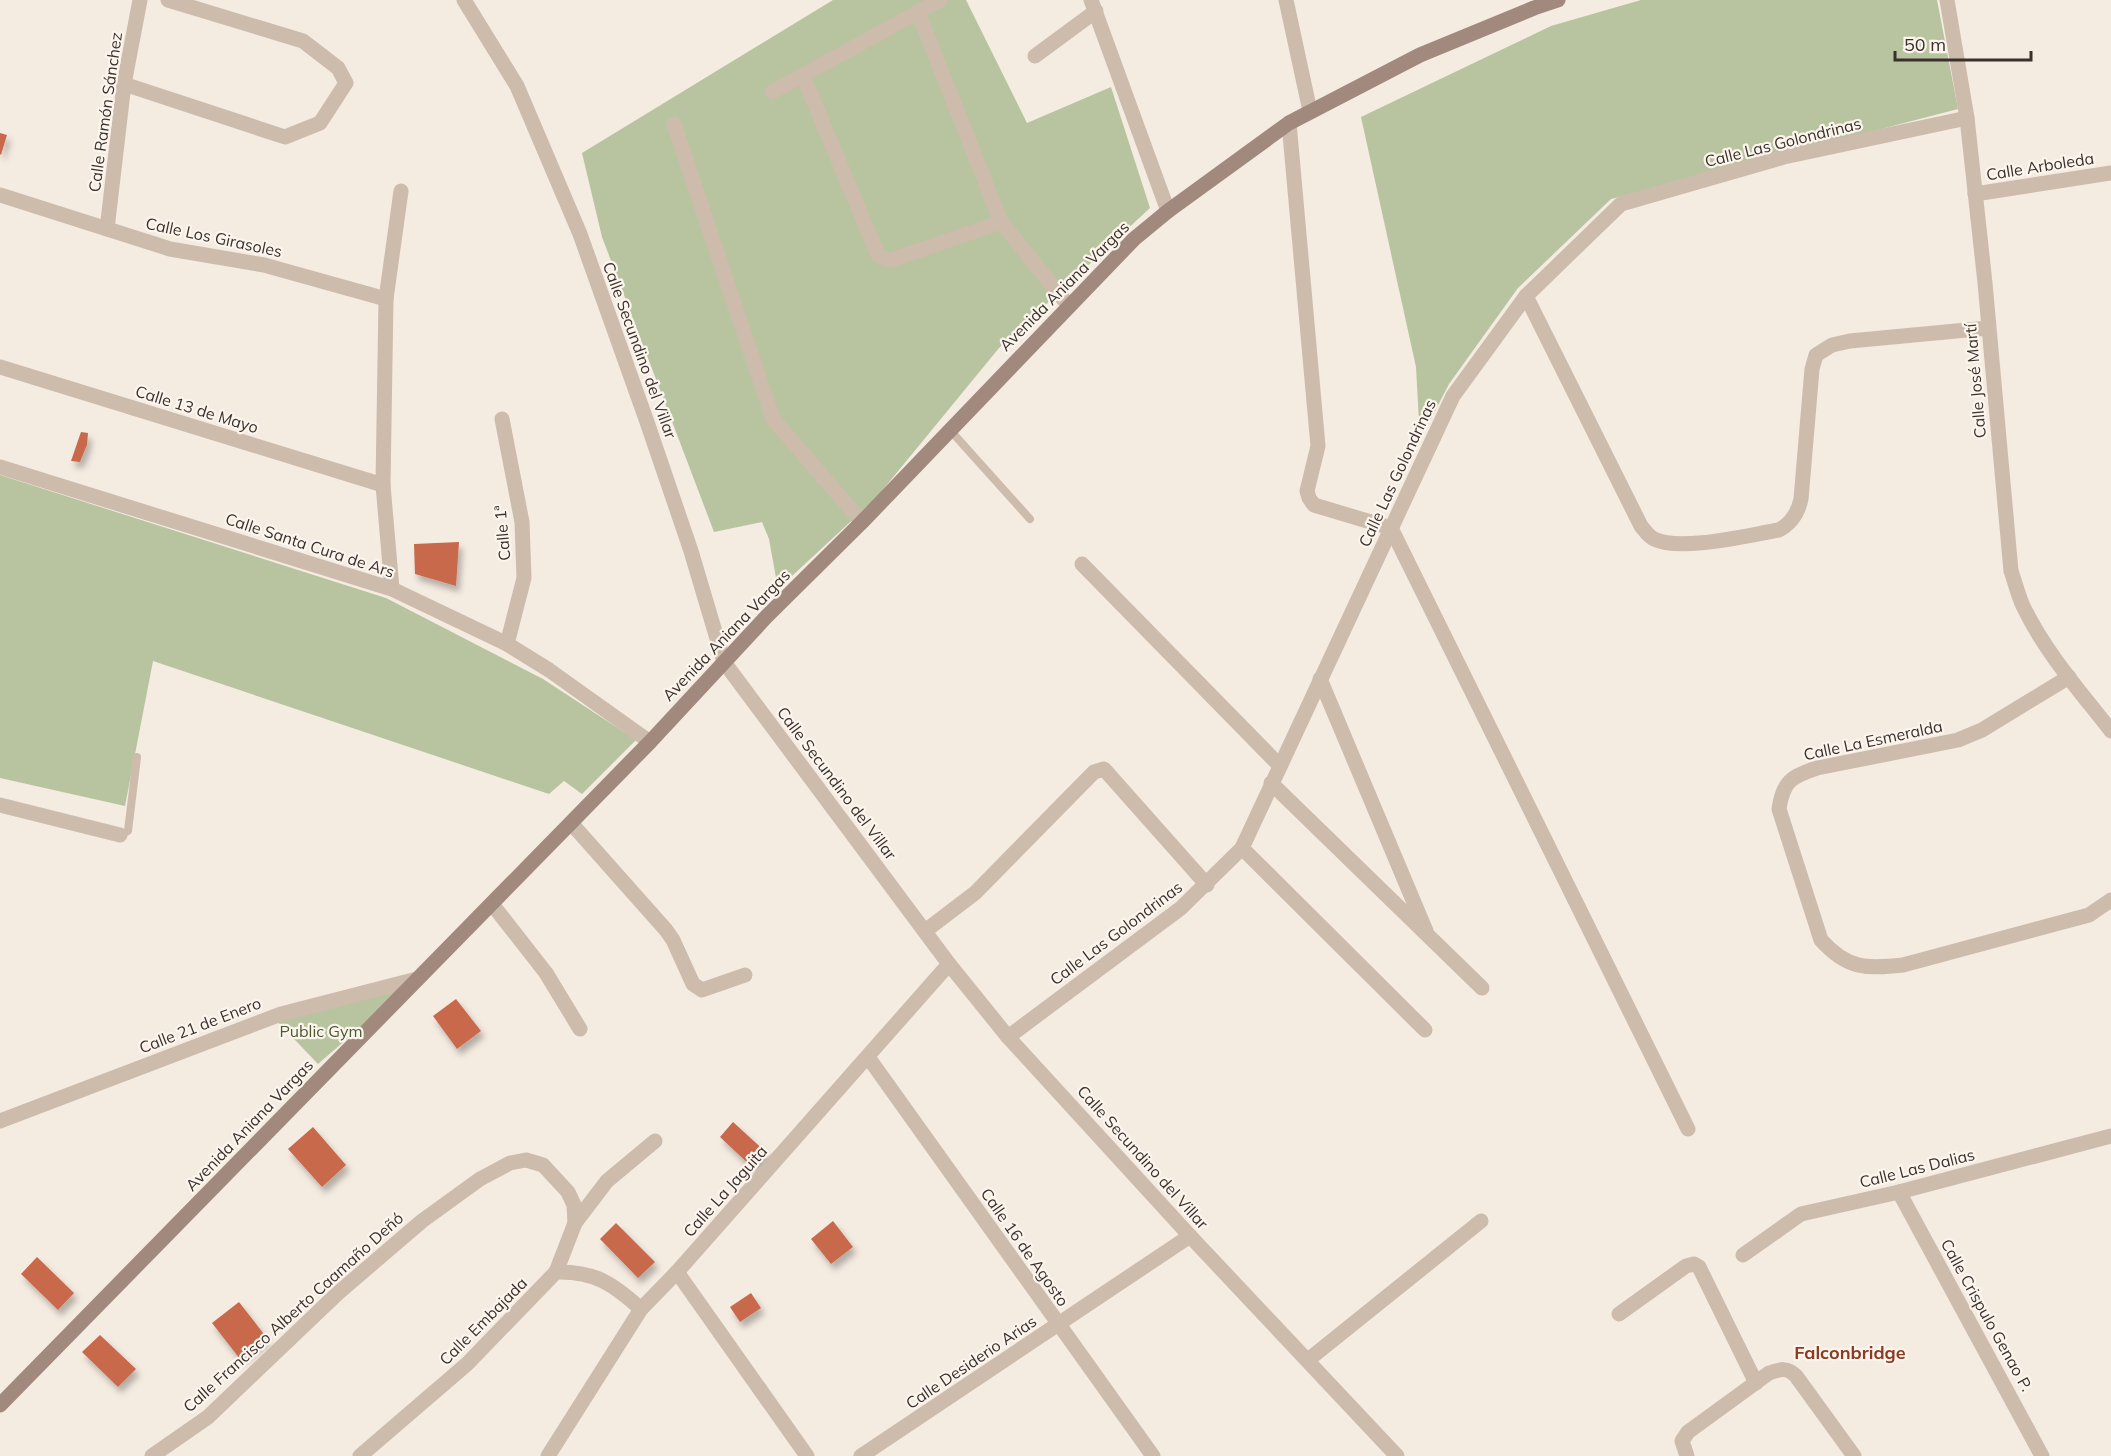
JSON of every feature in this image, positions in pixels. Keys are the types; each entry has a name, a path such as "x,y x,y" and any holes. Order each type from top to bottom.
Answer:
{"main road":[{"name":"Avenida Aniana Vargas","path":"0,1406 650,742 766,617 862,522 1134,239 1168,211 1289,123 1310,111 1420,55 1558,0"}],"street":[{"name":"Calle Ramón Sánchez","path":"107,229 124,84 140,0"},
{"path":"124,84 285,137 320,123 346,83 338,68 303,41 168,0"},
{"name":"Calle Secundino del Villar","path":"464,0 518,86 580,234 691,551 724,662 949,964 1008,1037 1190,1236 1397,1456"},
{"path":"772,92 940,0"},
{"path":"1286,0 1310,111"},
{"name":"Calle José Martí","path":"1947,0 1966,118 1975,194 2011,571 2022,604 2037,631 2111,731"},
{"path":"1035,56 1094,5 1168,211"},
{"path":"918,12 1001,222 1069,306"},
{"path":"803,76 878,255 885,260 891,260 1001,222"},
{"name":"Calle Las Golondrinas","path":"1008,1037 1181,908 1207,885 1242,848 1453,396 1526,296 1621,204 1784,158 1966,118"},
{"path":"1289,123 1318,446 1307,490 1309,498 1314,505 1391,528 1688,1129"},
{"path":"674,124 773,419 862,522"},
{"name":"Calle Arboleda","path":"1975,194 2111,173"},
{"path":"392,589 383,485 386,299 401,191"},
{"name":"Calle Los Girasoles","path":"0,195 170,249 264,265 386,299"},
{"path":"1526,296 1641,526 1651,538 1681,545 1779,530 1794,517 1800,500 1812,369 1816,355 1832,345 1850,341 1988,328"},
{"name":"Calle 13 de Mayo","path":"0,367 383,485"},
{"name":"Calle 1ª","path":"502,418 522,522 524,578 507,644"},
{"name":"Calle Santa Cura de Ars","path":"0,467 392,589 507,644 549,670 650,742"},
{"path":"1082,564 1280,766"},
{"name":"Calle La Esmeralda","path":"2069,677 1982,730 1958,741 1801,773 1789,780 1781,793 1779,809 1821,940 1834,955 1854,965 1878,968 1903,964 2089,915 2111,900"},
{"path":"1320,679 1429,937"},
{"path":"925,931 975,893 1094,772 1101,769 1104,769 1207,885"},
{"path":"1271,783 1482,988"},
{"path":"0,805 120,835"},
{"path":"570,823 666,930 693,984 702,990 745,975"},
{"path":"1242,848 1425,1030"},
{"path":"492,904 546,973 580,1029"},
{"name":"Calle La Jaguita","path":"548,1456 640,1310 677,1272 949,964"},
{"name":"Calle 21 de Enero","path":"0,1121 281,1014 417,979"},
{"name":"Calle 16 de Agosto","path":"868,1057 1153,1456"},
{"name":"Calle Las Dalias","path":"1743,1255 1801,1214 1899,1192 2111,1136"},
{"path":"640,1310 619,1290 602,1280 578,1271 556,1272 575,1223 607,1181 656,1141"},
{"name":"Calle Francisco Alberto Caamaño Deñó","path":"152,1456 208,1417 338,1293 422,1221 480,1179 510,1164 526,1160 543,1166 568,1192 574,1205 575,1223"},
{"name":"Calle Crispulo Genao P.","path":"1899,1192 2043,1456"},
{"path":"1308,1360 1481,1221"},
{"name":"Calle Desiderio Arias","path":"861,1456 1190,1236"},
{"path":"1619,1314 1686,1266 1694,1264 1700,1267 1756,1383"},
{"name":"Calle Embajada","path":"360,1456 467,1364 556,1272"},
{"path":"677,1272 807,1456"},
{"path":"1687,1456 1682,1442 1688,1432 1756,1383 1782,1368 1790,1370 1854,1456"}],"lane":[{"path":"950,430 1030,519"},
{"path":"120,835 128,831 137,757"}],"green space":[{"path":"833,0 966,0 1027,123 1111,87 1150,208 999,348 876,498 778,589 769,539 762,522 714,532 602,237 582,153"},
{"path":"1641,0 1937,0 1958,109 1611,199 1518,288 1449,384 1420,440 1416,367 1361,117 1551,26"},
{"path":"0,475 386,598 543,679 636,740 582,794 564,781 549,794 153,661 125,806 0,778"},
{"name":"Public Gym","path":"411,983 318,1064 276,1020"}],"building":[{"path":"0,133 7,135 1,155 0,154"},
{"path":"81,432 88,433 87,445 80,462 71,461"},
{"path":"459,542 456,586 415,574 414,544"},
{"path":"456,999 481,1031 457,1049 433,1016"},
{"path":"733,1122 768,1154 754,1169 720,1137"},
{"path":"313,1127 346,1165 322,1187 288,1149"},
{"path":"833,1221 853,1247 831,1264 811,1239"},
{"path":"616,1223 655,1262 638,1278 600,1239"},
{"path":"37,1257 74,1293 58,1310 21,1274"},
{"path":"751,1293 761,1308 740,1322 730,1307"},
{"path":"239,1302 267,1338 240,1359 212,1323"},
{"path":"100,1335 136,1369 118,1387 82,1352"}],"district":[{"name":"Falconbridge","path":"1850,1352"}]}
